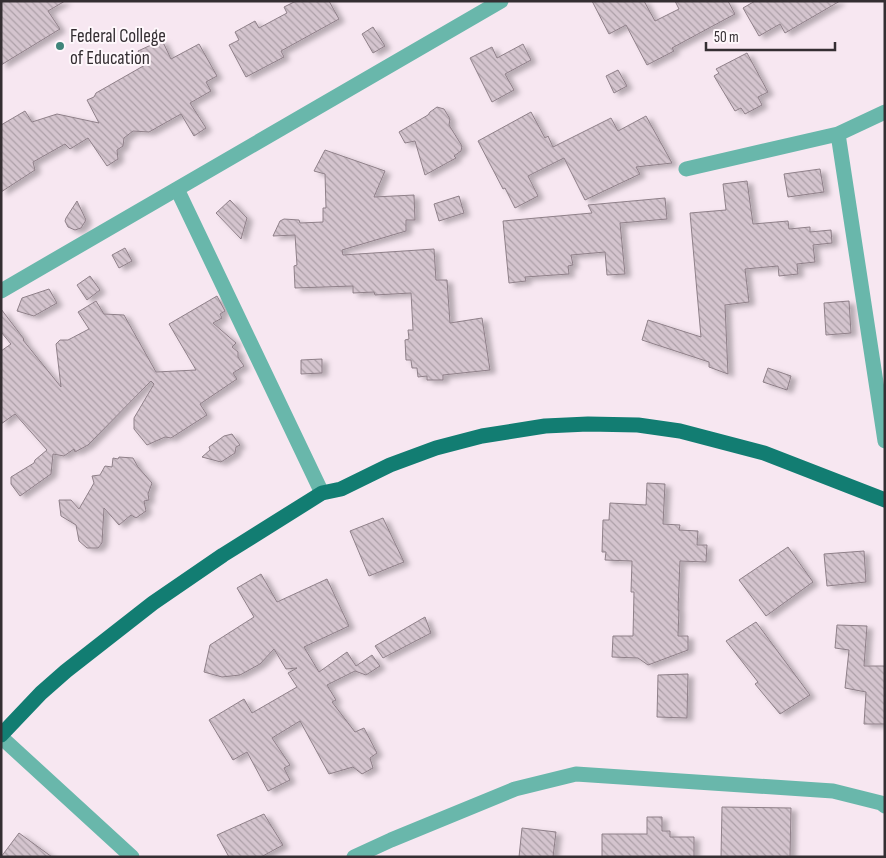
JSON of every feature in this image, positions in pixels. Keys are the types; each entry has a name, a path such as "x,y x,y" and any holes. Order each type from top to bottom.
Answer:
{"main road":[{"path":"1,736 41,693 66,671 153,603 223,555 322,493 342,489 390,465 436,448 482,436 545,426 638,425 680,431 773,456 885,500"}],"street":[{"path":"1,291 501,1"},
{"path":"686,169 838,134 885,112"},
{"path":"838,134 885,441"},
{"path":"177,189 322,493"},
{"path":"1,736 132,857"},
{"path":"354,857 515,789 576,774 834,791 881,803 885,806"}],"building":[{"path":"1,1 65,1 48,11 60,29 1,65"},
{"path":"296,1 329,1 339,19 281,51 284,57 246,77 229,45 239,40 235,32 255,21 259,28 287,13 284,7"},
{"path":"592,1 644,1 655,21 679,9 675,1 728,1 735,14 672,48 674,51 647,65 626,25 609,34"},
{"path":"755,1 840,1 785,33 780,24 759,36 743,8"},
{"path":"373,27 385,46 373,53 362,34"},
{"path":"162,40 171,59 199,44 217,76 206,82 211,91 190,103 206,128 194,136 181,114 149,132 133,131 124,138 123,146 117,150 118,159 107,166 88,138 70,149 65,144 33,162 35,170 1,192 1,125 25,111 32,122 57,114 99,123 87,100 145,65 138,51"},
{"path":"523,44 531,60 505,74 514,90 492,102 470,58 492,47 497,58"},
{"path":"747,53 768,92 758,97 762,105 745,114 741,108 735,111 714,76 719,73 716,69"},
{"path":"618,70 627,86 614,93 606,76"},
{"path":"437,107 444,109 450,119 449,125 462,146 461,151 454,156 456,158 425,175 415,141 405,143 399,132 428,115"},
{"path":"531,112 545,138 548,136 553,147 611,118 618,131 646,116 672,163 636,167 640,174 585,200 564,158 528,176 538,196 515,208 478,141"},
{"path":"325,150 385,171 374,197 414,195 415,220 406,220 406,231 342,250 343,255 434,249 436,280 447,280 450,323 482,318 490,370 443,375 443,380 427,380 427,376 418,377 417,368 412,368 411,360 406,360 405,340 409,339 408,330 413,330 411,293 375,295 374,292 353,293 353,286 295,288 294,266 297,265 295,235 273,236 280,221 284,219 299,220 300,223 323,222 323,208 326,208 325,174 314,171"},
{"path":"820,169 824,192 788,197 784,174"},
{"path":"747,181 753,224 788,221 789,229 810,227 810,232 831,230 832,243 813,245 815,262 797,264 798,274 779,276 778,266 745,269 749,302 725,305 728,374 709,367 709,362 642,340 648,320 701,337 690,213 726,210 723,184"},
{"path":"459,196 464,213 439,221 434,204"},
{"path":"665,198 667,219 620,223 625,274 607,275 605,252 571,255 573,265 568,266 569,274 525,277 526,281 509,283 503,221 592,213 588,205"},
{"path":"230,200 247,218 241,239 216,213"},
{"path":"77,201 86,220 81,228 75,230 68,227 65,221"},
{"path":"125,248 132,261 119,268 112,255"},
{"path":"90,276 100,290 87,300 77,285"},
{"path":"49,289 57,303 34,316 17,311 22,298"},
{"path":"217,296 225,311 220,314 222,318 213,323 236,343 232,347 238,352 238,357 244,366 233,373 237,379 200,404 207,415 171,438 165,437 147,445 134,429 134,418 154,384 151,381 88,445 75,452 74,449 64,456 53,454 51,474 20,496 11,484 11,477 34,463 47,450 15,414 1,424 1,351 11,344 1,332 1,309 61,387 56,344 60,340 68,340 89,329 78,312 96,301 104,314 124,315 156,372 196,370 169,324"},
{"path":"849,301 851,333 826,335 824,303"},
{"path":"322,359 322,373 301,374 301,360"},
{"path":"768,368 791,376 787,390 763,382"},
{"path":"232,434 240,445 236,447 235,453 221,462 202,457 210,450 209,447 224,436"},
{"path":"119,457 133,458 152,483 148,494 149,500 144,501 146,511 136,518 131,515 119,525 104,508 102,543 98,548 87,548 79,541 76,525 61,516 59,500 71,500 79,509 94,483 92,476 100,475 105,466 112,467 113,458 118,459"},
{"path":"647,483 665,484 663,524 680,525 679,530 698,531 697,545 707,545 706,562 680,561 678,636 688,636 688,650 648,665 638,658 612,657 613,636 633,636 634,592 631,592 632,561 605,560 606,552 602,552 603,520 609,520 610,503 646,505"},
{"path":"383,518 404,562 369,576 350,531"},
{"path":"788,547 813,582 766,616 739,580"},
{"path":"864,551 866,582 827,586 824,554"},
{"path":"261,574 277,602 327,579 349,626 304,647 319,672 347,652 356,666 372,655 380,666 366,675 355,671 327,685 336,700 332,702 355,732 364,728 377,753 370,758 373,768 362,774 353,767 329,774 300,721 272,738 290,765 284,768 290,780 268,791 247,752 233,760 209,720 244,699 252,713 297,687 288,673 297,668 286,669 274,649 260,664 240,675 222,677 204,672 210,645 254,617 237,588"},
{"path":"425,617 431,633 383,658 375,646"},
{"path":"756,622 810,695 780,714 755,684 758,682 726,641"},
{"path":"837,625 867,626 864,666 885,666 885,724 864,724 866,692 845,688 849,650 835,648"},
{"path":"688,674 687,718 657,717 658,675"},
{"path":"722,807 791,808 790,857 721,857"},
{"path":"264,814 283,845 261,857 229,857 217,835"},
{"path":"647,817 662,817 662,831 670,831 670,837 694,837 694,857 602,857 602,834 647,834"},
{"path":"522,828 556,832 553,857 519,857"},
{"path":"19,833 52,857 1,857"}],"place":[{"name":"Federal College of Education","path":"60,46"}]}
